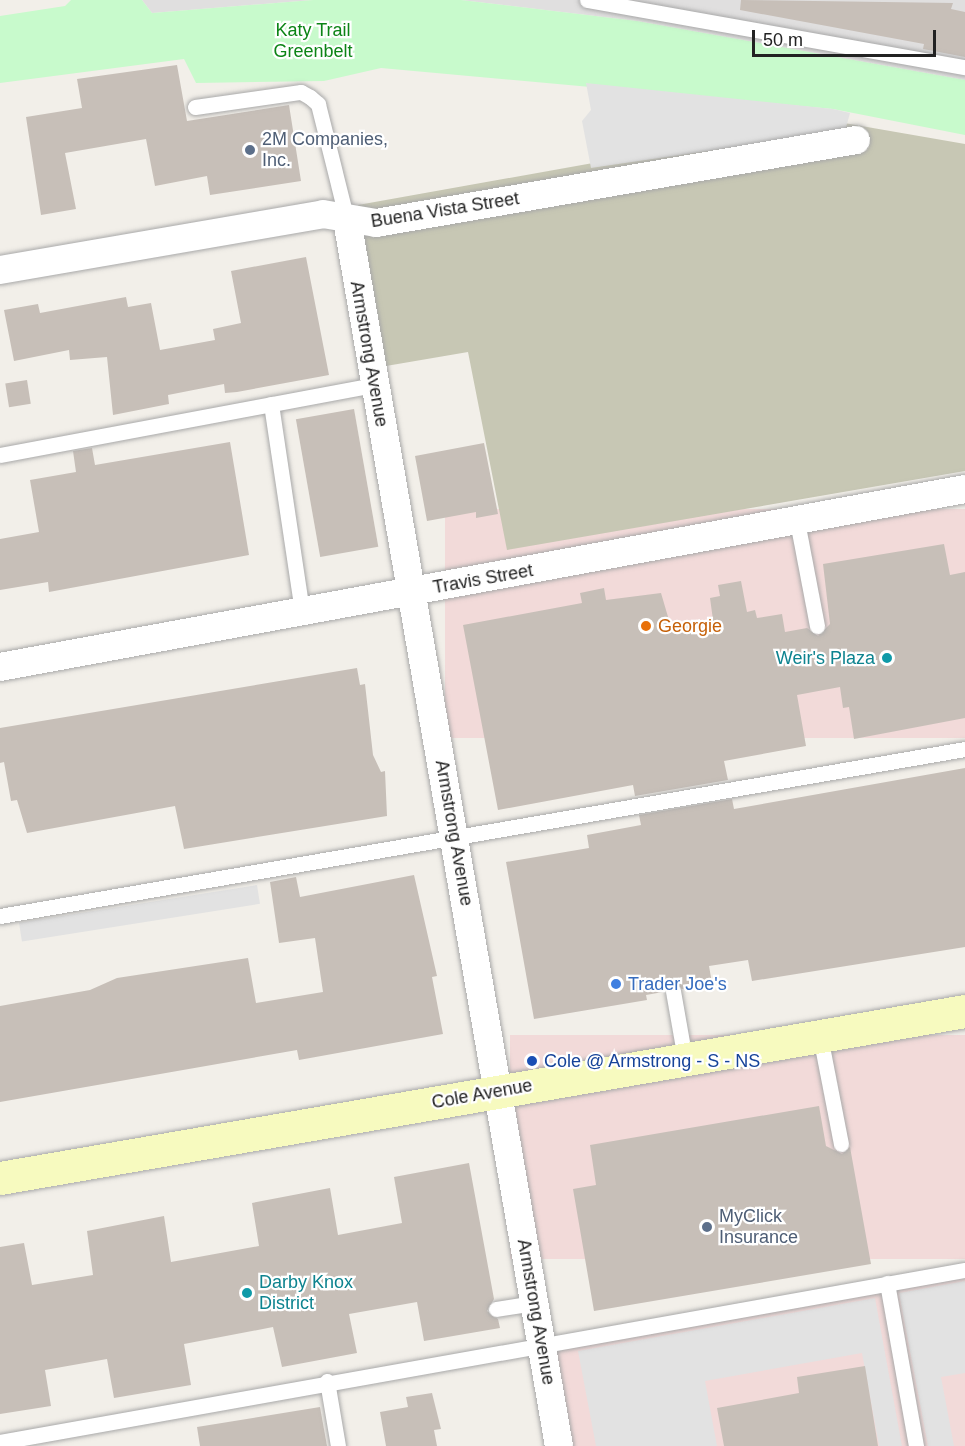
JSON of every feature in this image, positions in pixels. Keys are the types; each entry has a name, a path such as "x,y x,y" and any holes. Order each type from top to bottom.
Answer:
{"street":[{"name":"Buena Vista Street","path":"0,270 322,214 347,220 376,223 856,140"},
{"name":"Armstrong Avenue","path":"347,220 559,1446"},
{"name":"Travis Street","path":"0,667 965,489"},
{"name":"Cole Avenue","path":"0,1178 965,1011"}],"lane":[{"path":"587,0 965,67"},
{"path":"195,106 301,92 310,97 318,104 347,220"},
{"path":"0,455 374,385"},
{"path":"271,404 302,612"},
{"path":"797,521 817,626"},
{"path":"0,916 455,840 965,749"},
{"path":"673,991 685,1059"},
{"path":"820,1036 841,1144"},
{"path":"7,1442 542,1342 965,1270"},
{"path":"887,1283 916,1446"},
{"path":"496,1310 535,1303"},
{"path":"327,1382 338,1446"}],"shaded area":[{"path":"142,0 313,0 152,13"},
{"path":"461,0 965,0 965,80 637,21"},
{"path":"590,79 965,144 965,471 507,550 468,352 386,366 358,205 593,163"},
{"path":"586,83 833,109 850,113 845,131 591,168 582,121 591,110"},
{"path":"445,509 965,509 965,738 445,738"},
{"path":"257,885 260,904 22,941 19,923"},
{"path":"510,1035 965,1035 965,1259 510,1259"},
{"path":"965,1276 965,1446 572,1446 554,1349"},
{"path":"965,1281 965,1373 941,1377 954,1446 928,1446 899,1293"},
{"path":"875,1298 902,1446 879,1446 862,1353 705,1381 717,1446 596,1446 578,1351"}],"green space":[{"name":"Katy Trail Greenbelt","path":"71,0 142,0 152,13 313,0 461,0 637,21 965,80 965,135 833,109 381,68 324,81 196,83 184,59 0,83 0,16 65,6"}],"building":[{"path":"741,0 953,3 951,9 965,12 965,57 923,49 924,44 740,10"},
{"path":"177,65 187,121 289,105 301,181 210,195 207,176 155,186 146,139 65,153 76,209 41,215 26,117 82,108 77,79"},
{"path":"306,257 329,375 237,392 225,393 224,384 168,395 169,404 113,415 107,357 70,360 69,350 14,361 4,310 38,304 40,313 126,297 128,307 151,303 160,350 215,340 213,329 241,323 231,271"},
{"path":"27,380 31,404 9,407 5,383"},
{"path":"354,409 378,547 320,557 296,419"},
{"path":"230,442 249,555 49,592 48,582 0,590 0,539 39,532 30,480 76,472 73,451 92,448 95,465"},
{"path":"484,443 498,514 476,518 476,512 427,521 415,456"},
{"path":"944,544 950,575 965,572 965,718 854,739 849,707 843,708 840,687 797,695 806,746 724,761 728,780 635,796 633,785 498,810 463,625 582,603 580,593 604,588 606,600 661,593 671,627 713,620 710,598 720,596 718,585 741,581 747,612 755,610 757,618 782,614 785,632 807,628 818,636 830,624 823,564"},
{"path":"357,668 360,685 365,684 373,755 381,772 385,771 387,816 184,849 175,806 27,833 17,800 11,801 4,762 0,763 0,728"},
{"path":"965,768 965,947 752,981 748,960 709,966 712,983 682,989 671,982 663,992 646,995 647,1000 534,1019 506,862 589,848 587,835 641,825 639,815 732,799 734,809"},
{"path":"414,875 437,976 432,977 443,1034 299,1060 297,1050 0,1102 0,1006 90,990 117,978 248,958 256,1003 323,992 315,938 279,943 270,882 296,877 300,897"},
{"path":"819,1106 826,1146 842,1154 850,1147 871,1264 594,1311 573,1189 596,1185 590,1145"},
{"name":"Darby Knox District","path":"469,1163 494,1299 487,1311 498,1319 500,1328 424,1341 417,1302 349,1314 357,1353 282,1367 273,1327 184,1344 191,1385 114,1398 107,1359 45,1370 51,1406 0,1414 0,1247 24,1243 32,1285 93,1275 87,1231 164,1216 171,1262 259,1246 252,1203 330,1188 338,1235 402,1223 394,1177"},
{"path":"865,1366 878,1446 724,1446 717,1408 799,1393 797,1377"},
{"path":"432,1393 441,1429 434,1430 437,1446 386,1446 380,1412 408,1407 406,1397"},
{"path":"320,1407 327,1446 200,1446 197,1427"}],"place":[{"name":"2M Companies, Inc.","path":"250,150"},
{"name":"Georgie","path":"646,626"},
{"name":"Weir's Plaza","path":"887,658"},
{"name":"Trader Joe's","path":"616,984"},
{"name":"Cole @ Armstrong - S - NS","path":"532,1061"},
{"name":"MyClick Insurance","path":"707,1227"},
{"name":"Darby Knox District","path":"247,1293"}]}
